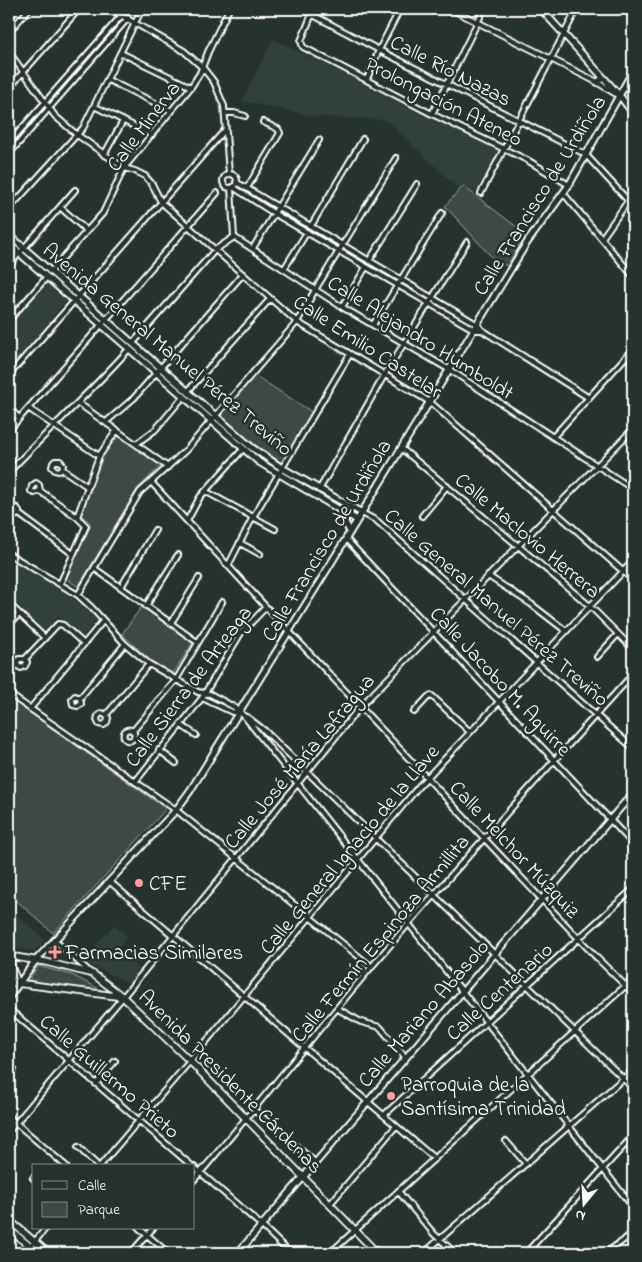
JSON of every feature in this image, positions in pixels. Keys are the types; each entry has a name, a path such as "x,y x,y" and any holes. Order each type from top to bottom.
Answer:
{"main road":[{"path":"541,9 620,96 633,113"},
{"name":"Calle Francisco de Urdiñola","path":"9,997 36,960 176,810 239,713 401,448 478,328 526,244 564,194 633,72"},
{"path":"597,82 601,80 602,76"},
{"name":"Avenida General Manuel Pérez Treviño","path":"9,235 24,248 74,301 244,449 279,474 358,520"},
{"name":"Avenida General Manuel Pérez Treviño","path":"9,244 79,295 251,446 282,468 362,513"},
{"path":"339,509 350,532"},
{"name":"Calle Mariano Abasolo","path":"238,1253 633,793"},
{"path":"9,956 36,960 93,974"},
{"path":"9,962 18,983"},
{"name":"Avenida Presidente Cárdenas","path":"93,974 123,996 190,1061 377,1253"},
{"path":"9,982 123,996"},
{"path":"9,1220 38,1253"},
{"path":"9,1229 48,1253"}],"street":[{"path":"9,32 29,9"},
{"path":"9,88 79,9"},
{"path":"110,9 184,51 203,68 218,88 225,113 229,174"},
{"path":"9,210 85,124 142,9"},
{"name":"Calle Minerva","path":"9,320 106,208 124,168 192,87 203,68 208,52 229,9"},
{"name":"Calle Río Nazas","path":"302,9 587,156 633,206"},
{"path":"312,14 314,9"},
{"path":"367,79 379,50 400,9"},
{"path":"451,9 597,82 620,96"},
{"path":"432,114 484,9"},
{"path":"481,193 577,9"},
{"name":"Prolongación Ateneo","path":"312,14 301,41 304,47 432,114 527,160 569,185"},
{"path":"9,144 122,15"},
{"path":"9,154 128,18"},
{"name":"Calle Emilio Castelar","path":"9,52 48,109 76,134 104,155 124,168 140,173 148,179 155,188 160,202 297,322 430,402 633,580"},
{"path":"121,54 192,87"},
{"path":"108,80 172,111"},
{"path":"94,106 152,135"},
{"path":"225,113 245,116"},
{"path":"104,155 123,120"},
{"path":"247,188 280,133 278,129 262,122"},
{"path":"9,375 225,130"},
{"path":"311,226 363,139"},
{"path":"253,248 319,140"},
{"path":"78,595 140,492 186,450 297,322 314,290 396,158"},
{"path":"229,174 234,176 236,182 433,298 589,398"},
{"path":"229,174 225,176 223,183 226,187 232,188 396,285 478,328"},
{"path":"134,343 215,250 234,237 232,188 236,182"},
{"path":"369,261 417,184"},
{"path":"9,265 75,190"},
{"path":"9,430 217,193"},
{"path":"564,194 633,276"},
{"path":"602,238 633,194"},
{"path":"60,207 87,231"},
{"path":"373,325 400,278 442,213"},
{"path":"284,270 307,232"},
{"name":"Calle Alejandro Humboldt","path":"234,237 314,290 450,370 633,489"},
{"path":"319,490 385,374 467,242"},
{"path":"342,307 366,267"},
{"path":"106,422 127,405 162,368 243,274"},
{"path":"188,391 270,299"},
{"path":"9,472 129,349"},
{"path":"553,437 633,349"},
{"path":"228,566 253,517 350,354"},
{"path":"627,356 633,362"},
{"path":"136,444 155,430 184,396"},
{"path":"78,403 168,467"},
{"path":"9,408 19,418"},
{"path":"28,408 99,456"},
{"name":"Calle José María Lafragua","path":"9,1131 173,936 360,707 633,428"},
{"path":"76,517 99,456 117,430"},
{"name":"Calle Maclovio Herrera","path":"401,448 590,606 633,649"},
{"path":"187,521 205,491 244,449"},
{"path":"62,468 88,487"},
{"name":"Calle Melchor Múzquiz","path":"151,482 484,839 633,993"},
{"path":"422,516 447,486"},
{"path":"40,491 86,526 60,584"},
{"path":"205,491 275,529"},
{"path":"19,514 12,517 9,512 12,507 16,507 19,514 73,554"},
{"name":"Calle General Manuel Pérez Treviño","path":"362,513 377,521 466,598 633,748"},
{"path":"121,587 155,530"},
{"name":"Calle Jacobo M. Aguirre","path":"346,539 435,631 633,844"},
{"path":"240,543 260,554"},
{"path":"9,554 78,595 125,644 149,664 198,692 202,698 232,712 239,713"},
{"path":"146,606 178,555"},
{"name":"Calle General Ignacio de la Llave","path":"101,1164 190,1061 427,778 633,562"},
{"path":"94,568 197,642"},
{"path":"488,576 531,604 566,631"},
{"path":"171,623 199,578"},
{"path":"132,731 176,680 222,602"},
{"path":"9,604 45,638"},
{"name":"Calle Sierra de Arteaga","path":"135,782 202,698 241,633 266,607"},
{"path":"9,625 19,614"},
{"path":"30,709 83,643 104,621"},
{"path":"25,659 60,624 83,643"},
{"path":"596,658 618,634"},
{"path":"80,698 125,644"},
{"path":"106,714 149,664"},
{"name":"Calle Fermín Espinoza Armillita","path":"195,1179 434,895 633,674"},
{"path":"198,692 205,692 234,707 239,713 251,719 265,731 633,1088"},
{"path":"9,694 176,810 372,967"},
{"path":"414,712 428,697 432,696 470,732"},
{"path":"245,717 633,1207"},
{"path":"181,725 196,734"},
{"path":"261,736 265,731"},
{"path":"160,750 176,763"},
{"path":"109,881 435,1159"},
{"name":"Calle Centenario","path":"384,1115 633,889"},
{"name":"Avenida Presidente Cárdenas","path":"54,940 93,974"},
{"path":"330,1253 633,979"},
{"name":"Calle Guillermo Prieto","path":"9,1009 190,1164"},
{"path":"338,1009 361,1022 376,1024 406,1058"},
{"path":"96,1084 115,1061"},
{"path":"9,1075 14,1069"},
{"path":"424,1253 633,1070"},
{"path":"254,1110 316,1163"},
{"path":"9,1117 64,1164"},
{"path":"330,1204 396,1126"},
{"path":"526,1253 633,1136"},
{"path":"506,1141 526,1164"},
{"path":"78,1147 97,1164"},
{"name":"Calle Guillermo Prieto","path":"195,1169 262,1226 290,1253"},
{"path":"398,1191 440,1240 455,1253"},
{"path":"25,1253 44,1230"},
{"path":"141,1230 168,1253"},
{"path":"131,1253 151,1230"},
{"path":"606,1253 633,1232"}],"shaded area":[{"path":"273,39 499,150 475,193 463,185 458,188 386,120 313,116 242,101"},
{"path":"47,284 66,301 9,370 9,326"},
{"path":"9,559 70,596 97,619 83,636 58,616 45,632 9,596"},
{"path":"9,908 45,940 35,951 9,947"},
{"path":"114,925 127,937 117,950 139,969 129,983 83,960"}],"green space":[{"path":"463,186 526,234 507,266 500,263 499,265 445,206"},
{"path":"254,375 312,412 282,463 265,454 220,414"},
{"path":"118,436 161,466 138,488 78,587 66,578 90,527 90,523 81,515 102,456"},
{"path":"142,606 193,642 173,674 151,661 122,634"},
{"path":"9,698 166,809 53,933 9,894"},
{"path":"38,966 72,975 109,994 29,980"}],"place":[{"name":"CFE","path":"139,883"},
{"name":"Farmacias Similares","path":"55,952"},
{"name":"Parroquia de la Santísima Trinidad","path":"391,1096"}]}
